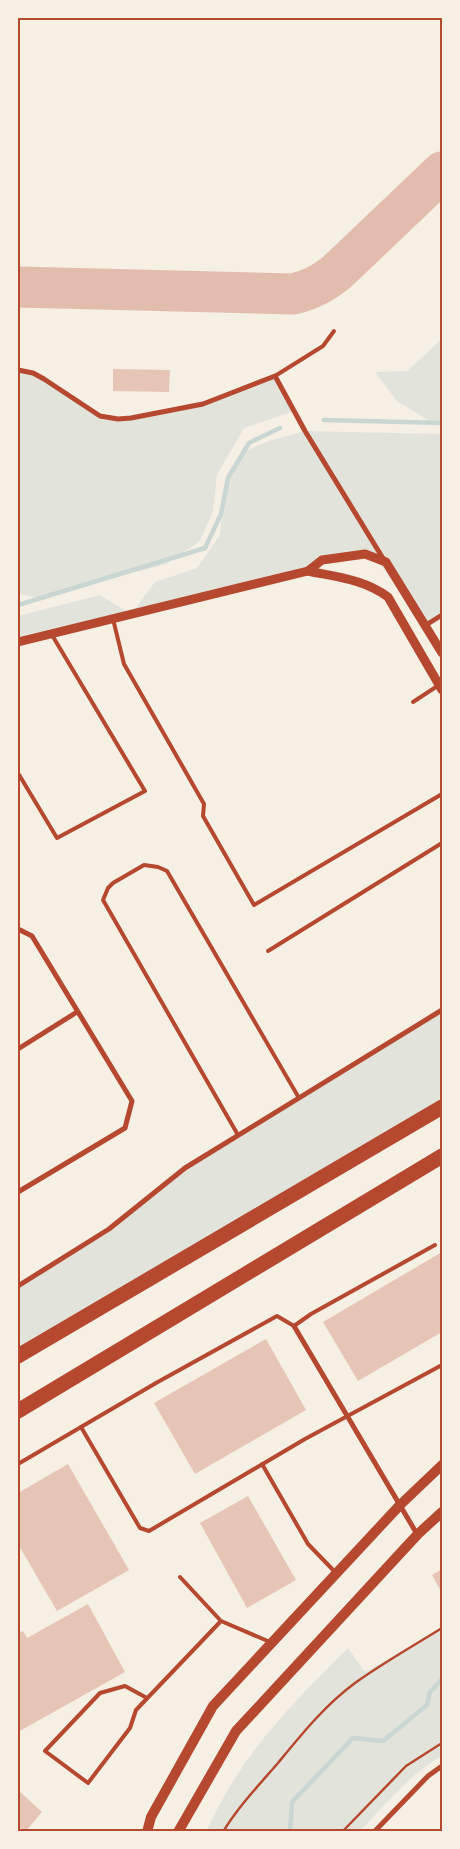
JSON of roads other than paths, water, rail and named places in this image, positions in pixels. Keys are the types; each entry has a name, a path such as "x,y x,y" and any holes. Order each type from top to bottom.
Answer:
{"highway":[{"path":"18,1356 442,1107"},
{"path":"18,1410 442,1156"}],"main road":[{"path":"147,1832 152,1817 214,1706 400,1505 442,1465"},
{"path":"178,1832 236,1731 418,1534 442,1512"}],"street":[{"path":"18,370 33,373 44,379 100,416 118,419 203,404 275,376 305,431 442,653"},
{"path":"18,642 308,570 322,560 365,554 386,562"},
{"path":"308,570 352,579 376,588 388,596 441,687"},
{"path":"426,625 442,615"},
{"path":"18,929 32,936 132,1101 125,1128 18,1192"},
{"path":"18,1286 109,1230 185,1168 442,1010"},
{"path":"18,1049 77,1012"},
{"path":"294,1326 418,1534"},
{"path":"374,1832 428,1776 442,1766"}],"lane":[{"path":"275,376 323,346 334,331"},
{"path":"113,619 124,664 204,804 203,816 254,905 442,794"},
{"path":"18,772 57,838 145,790 52,634"},
{"path":"413,702 441,687"},
{"path":"268,951 442,843"},
{"path":"238,1135 104,900 104,895 113,883 144,865 158,867 167,871 299,1098"},
{"path":"18,1464 276,1316 294,1326 311,1314 435,1245"},
{"path":"81,1427 140,1528 149,1531 305,1439 442,1365"},
{"path":"262,1464 308,1544 337,1573"},
{"path":"180,1577 221,1621 272,1643"},
{"path":"147,1698 125,1686 100,1693 46,1751 88,1783 130,1728 136,1710 221,1621"}],"waterway":[{"path":"324,420 442,423"},
{"path":"18,605 205,548 221,514 228,478 249,443 280,428"},
{"path":"290,1832 292,1802 353,1738 383,1741 427,1705 430,1692 442,1679"}]}
